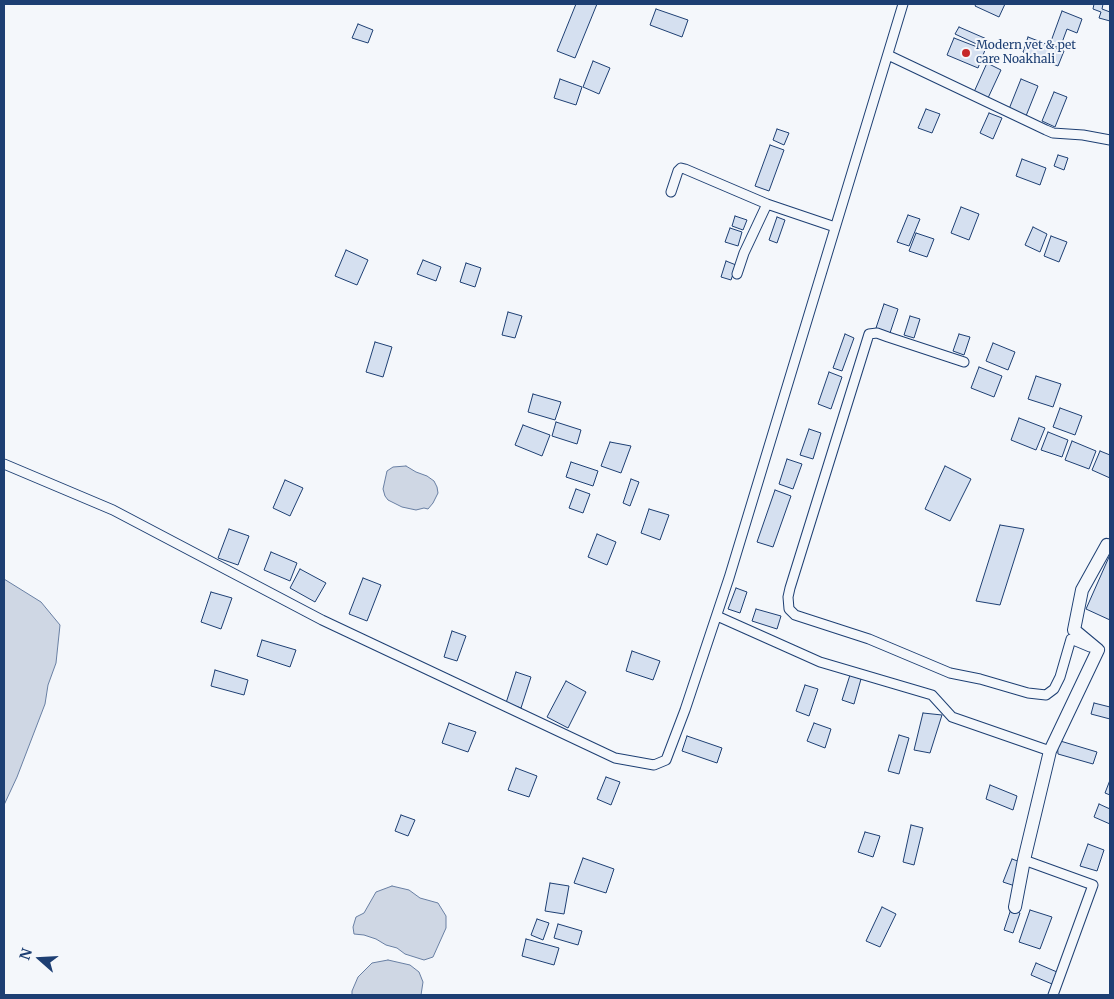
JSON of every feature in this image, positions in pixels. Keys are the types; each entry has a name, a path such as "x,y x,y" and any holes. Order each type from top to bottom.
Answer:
{"street":[{"path":"4,464 114,510 322,620 615,758 654,765 666,760 717,616 903,4"},
{"path":"888,55 1053,133 1083,135 1110,140"},
{"path":"671,192 681,168 766,204 835,227"},
{"path":"737,274 744,252 766,204"},
{"path":"964,362 888,336 876,333 870,334 790,588 788,597 789,609 795,615 869,639 950,673 980,679 1028,693 1046,695 1054,689 1060,677 1071,639 1098,650"},
{"path":"1098,650 1074,630 1082,590 1107,545 1110,546"},
{"path":"717,616 820,662 932,695 952,718 1050,751"},
{"path":"1015,907 1024,860 1050,751 1098,650"},
{"path":"1024,860 1093,884 1053,995"}],"shaded area":[{"path":"406,466 434,481 438,493 428,509 416,510 402,507 388,500 385,496 383,489 387,471 393,467"},
{"path":"4,579 41,602 60,625 56,663 48,685 45,704 17,777 4,805"},
{"path":"392,886 409,890 420,898 438,903 446,916 446,928 433,957 424,960 405,954 397,948 386,945 376,939 354,934 353,927 356,917 364,913 376,892"},
{"path":"388,960 410,965 419,972 423,982 421,995 352,995 358,977 372,963"}],"building":[{"path":"576,4 597,4 575,58 557,51"},
{"path":"976,4 1005,4 999,17 975,6"},
{"path":"1094,4 1103,4 1102,9 1110,12 1110,21 1099,18 1101,12 1093,9"},
{"path":"656,9 688,20 682,37 650,25"},
{"path":"1062,11 1082,19 1077,33 1067,29 1060,48 1050,44"},
{"path":"358,24 373,30 368,43 352,38"},
{"path":"959,27 989,40 985,48 955,34"},
{"path":"1028,37 1064,51 1058,66 1023,52"},
{"name":"Modern vet & pet care Noakhali","path":"954,38 985,50 978,68 947,55"},
{"path":"593,61 610,68 599,94 583,87"},
{"path":"987,63 1001,70 988,98 974,92"},
{"path":"560,79 582,87 576,105 554,98"},
{"path":"1021,79 1038,86 1026,116 1009,109"},
{"path":"1054,92 1067,97 1055,127 1042,121"},
{"path":"926,109 940,114 932,133 918,128"},
{"path":"989,113 1002,118 993,139 980,133"},
{"path":"777,129 789,133 784,145 773,140"},
{"path":"770,145 784,150 769,191 755,186"},
{"path":"1058,155 1068,158 1064,170 1054,166"},
{"path":"1022,159 1046,168 1040,185 1016,176"},
{"path":"961,207 979,214 969,240 951,233"},
{"path":"908,215 920,219 909,246 897,242"},
{"path":"735,216 747,220 743,230 732,226"},
{"path":"777,217 785,220 777,243 769,240"},
{"path":"1033,227 1047,234 1040,252 1025,245"},
{"path":"730,228 742,232 738,246 725,242"},
{"path":"916,233 934,239 927,257 909,251"},
{"path":"1051,236 1067,242 1059,262 1044,256"},
{"path":"346,250 368,260 357,285 335,276"},
{"path":"423,260 441,267 436,281 417,274"},
{"path":"726,261 736,265 731,280 721,277"},
{"path":"466,263 481,268 475,287 460,282"},
{"path":"884,304 898,309 890,333 876,328"},
{"path":"508,312 522,316 515,338 502,335"},
{"path":"910,316 920,319 914,338 904,335"},
{"path":"845,334 854,338 842,371 833,368"},
{"path":"959,334 970,337 964,355 953,351"},
{"path":"375,342 392,347 383,377 366,372"},
{"path":"993,343 1015,352 1008,370 986,361"},
{"path":"979,367 1002,376 994,397 971,388"},
{"path":"829,372 842,377 831,409 818,404"},
{"path":"1036,376 1061,384 1053,407 1028,399"},
{"path":"533,394 561,402 555,420 528,412"},
{"path":"1060,408 1082,416 1075,435 1053,427"},
{"path":"1019,418 1045,428 1036,450 1011,440"},
{"path":"556,422 581,430 577,444 552,436"},
{"path":"523,425 550,435 542,456 515,445"},
{"path":"809,429 821,433 813,459 800,455"},
{"path":"1048,432 1068,440 1062,457 1041,450"},
{"path":"1072,441 1096,451 1089,469 1065,460"},
{"path":"610,442 631,446 621,473 601,466"},
{"path":"1100,451 1110,455 1110,478 1092,470"},
{"path":"787,459 802,464 793,489 779,484"},
{"path":"571,462 598,471 593,486 566,477"},
{"path":"945,466 971,479 950,521 925,509"},
{"path":"631,479 639,482 630,506 623,503"},
{"path":"285,480 303,488 290,516 273,508"},
{"path":"576,489 590,494 583,513 569,508"},
{"path":"775,490 791,496 773,547 757,542"},
{"path":"649,509 669,515 660,540 641,533"},
{"path":"1000,525 1024,529 1000,605 976,601"},
{"path":"229,529 249,536 238,565 218,558"},
{"path":"597,534 616,542 607,565 588,557"},
{"path":"271,552 297,563 290,581 264,570"},
{"path":"1110,557 1110,620 1086,609"},
{"path":"300,569 326,583 315,602 290,588"},
{"path":"363,578 381,585 367,621 349,614"},
{"path":"736,588 747,592 740,613 728,609"},
{"path":"211,592 232,598 221,629 201,622"},
{"path":"756,609 781,616 777,629 752,621"},
{"path":"452,631 466,636 457,661 444,657"},
{"path":"262,640 296,650 290,667 257,656"},
{"path":"632,651 660,661 653,680 626,671"},
{"path":"215,670 248,680 244,695 211,686"},
{"path":"516,672 531,677 521,708 506,703"},
{"path":"850,675 861,679 854,704 842,700"},
{"path":"566,681 586,692 568,728 547,717"},
{"path":"805,685 818,689 809,716 796,711"},
{"path":"1094,703 1110,707 1110,719 1091,714"},
{"path":"923,713 942,715 930,753 914,750"},
{"path":"449,723 476,732 468,752 442,743"},
{"path":"814,723 831,729 825,748 807,741"},
{"path":"899,735 909,738 899,774 888,771"},
{"path":"687,736 722,748 717,763 682,751"},
{"path":"1057,740 1097,752 1093,764 1058,754"},
{"path":"516,768 537,776 529,797 508,790"},
{"path":"606,777 620,782 611,805 597,799"},
{"path":"1110,780 1110,795 1105,793"},
{"path":"990,785 1017,796 1013,810 986,799"},
{"path":"1099,804 1110,809 1110,824 1094,817"},
{"path":"401,815 415,820 408,836 395,831"},
{"path":"911,825 923,828 914,865 903,862"},
{"path":"865,832 880,836 873,857 858,852"},
{"path":"1088,844 1104,850 1097,871 1080,866"},
{"path":"583,858 614,869 606,893 574,883"},
{"path":"1012,859 1023,863 1015,886 1003,882"},
{"path":"550,883 569,886 564,914 545,911"},
{"path":"882,907 896,914 880,947 866,941"},
{"path":"1011,909 1020,913 1013,933 1004,930"},
{"path":"1030,910 1052,917 1040,949 1019,942"},
{"path":"537,919 549,923 543,940 531,935"},
{"path":"558,924 582,931 578,945 554,938"},
{"path":"526,939 559,948 554,965 522,956"},
{"path":"1036,963 1057,972 1052,984 1031,975"}],"place":[{"name":"Modern vet & pet care Noakhali","path":"966,53"}]}
